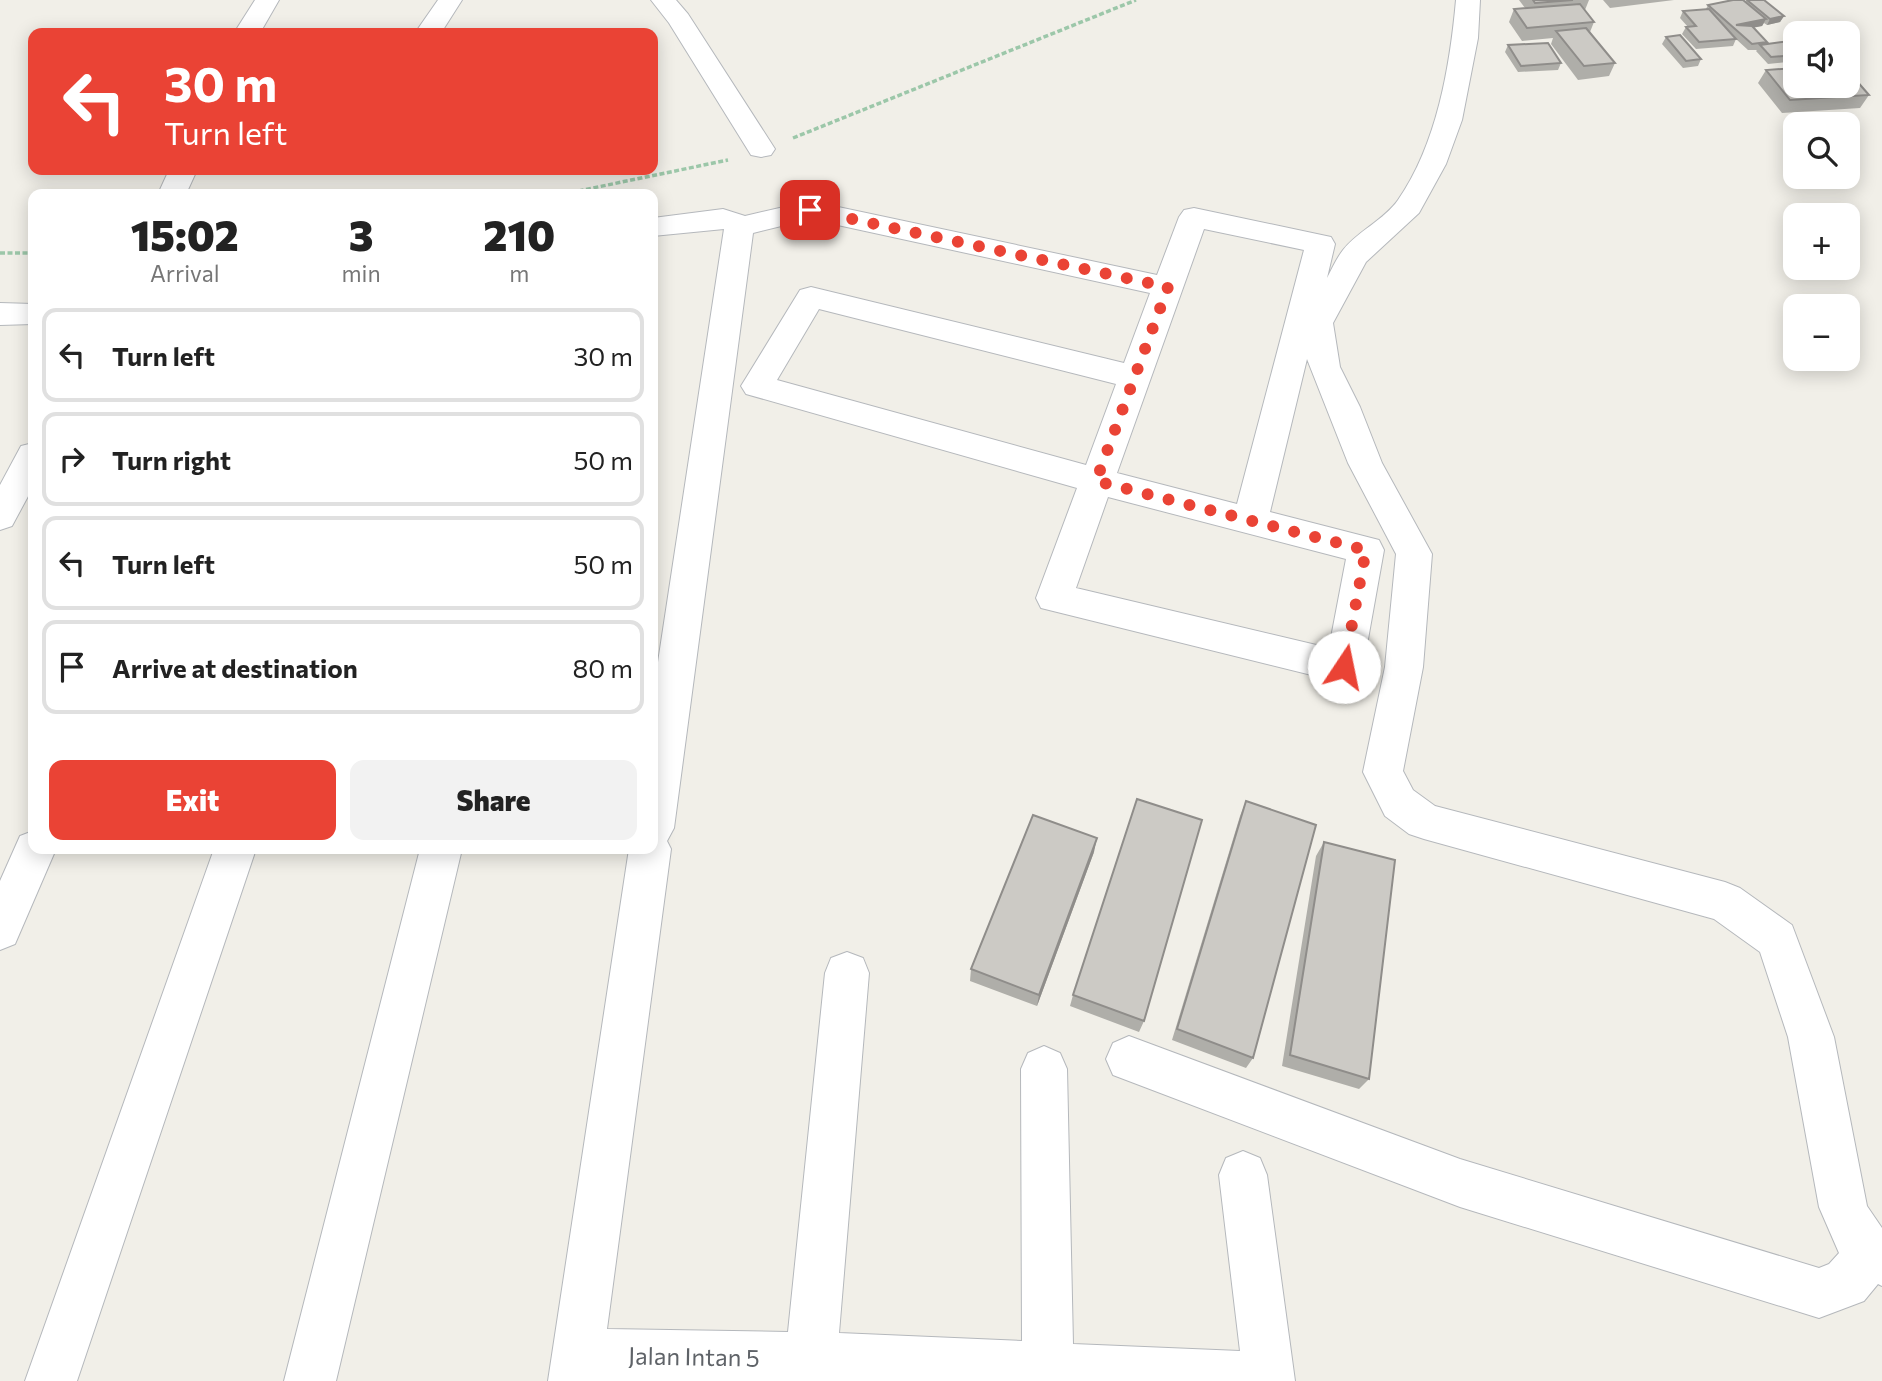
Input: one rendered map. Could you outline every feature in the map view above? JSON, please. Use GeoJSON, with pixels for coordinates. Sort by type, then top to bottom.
{"type":"FeatureCollection","features":[{"type":"Feature","properties":{"kind":"street"},"geometry":{"type":"LineString","coordinates":[[250,28],[267,0]]}},
{"type":"Feature","properties":{"kind":"street"},"geometry":{"type":"LineString","coordinates":[[431,28],[450,0]]}},
{"type":"Feature","properties":{"kind":"street"},"geometry":{"type":"LineString","coordinates":[[663,0],[679,19],[761,149]]}},
{"type":"Feature","properties":{"kind":"street"},"geometry":{"type":"LineString","coordinates":[[1129,1059],[1460,1183],[1819,1293],[1846,1283],[1877,1258],[1854,1233],[1843,1207],[1811,1037],[1777,939],[1725,902],[1424,821],[1399,803],[1383,772],[1404,667],[1414,554],[1365,463],[1344,407],[1324,367],[1317,323],[1354,256],[1409,207],[1432,164],[1448,120],[1466,30],[1468,0]]}},
{"type":"Feature","properties":{"kind":"street"},"geometry":{"type":"LineString","coordinates":[[739,227],[810,210],[1168,287]]}},
{"type":"Feature","properties":{"kind":"street"},"geometry":{"type":"LineString","coordinates":[[1135,377],[797,293],[757,386],[1096,481],[1366,550],[1344,667],[1054,598],[1096,481],[1135,377],[1194,217],[1320,244],[1250,520]]}},
{"type":"Feature","properties":{"kind":"street"},"geometry":{"type":"LineString","coordinates":[[658,227],[723,218],[733,221],[739,227]]}},
{"type":"Feature","properties":{"kind":"street"},"geometry":{"type":"LineString","coordinates":[[658,793],[739,227]]}},
{"type":"Feature","properties":{"kind":"street"},"geometry":{"type":"LineString","coordinates":[[0,314],[28,314]]}},
{"type":"Feature","properties":{"kind":"street"},"geometry":{"type":"LineString","coordinates":[[0,517],[28,464]]}},
{"type":"Feature","properties":{"kind":"street"},"geometry":{"type":"LineString","coordinates":[[0,930],[34,854]]}},
{"type":"Feature","properties":{"kind":"street"},"geometry":{"type":"LineString","coordinates":[[51,1381],[233,854]]}},
{"type":"Feature","properties":{"kind":"street"},"geometry":{"type":"LineString","coordinates":[[310,1381],[439,854]]}},
{"type":"Feature","properties":{"kind":"street"},"geometry":{"type":"LineString","coordinates":[[576,1367],[649,854]]}},
{"type":"Feature","properties":{"kind":"street"},"geometry":{"type":"LineString","coordinates":[[809,1370],[847,973]]}},
{"type":"Feature","properties":{"kind":"street"},"geometry":{"type":"LineString","coordinates":[[1035,1372],[1044,1069]]}},
{"type":"Feature","properties":{"kind":"street"},"geometry":{"type":"LineString","coordinates":[[1243,1175],[1269,1380]]}},
{"type":"Feature","properties":{"kind":"street","name":"Jalan Intan 5"},"geometry":{"type":"LineString","coordinates":[[576,1367],[1035,1372],[1269,1380]]}},
{"type":"Feature","properties":{"kind":"path"},"geometry":{"type":"LineString","coordinates":[[592,189],[677,173],[761,149],[1136,0]]}},
{"type":"Feature","properties":{"kind":"path"},"geometry":{"type":"LineString","coordinates":[[0,253],[28,253]]}},
{"type":"Feature","properties":{"kind":"building"},"geometry":{"type":"Polygon","coordinates":[[[1533,0],[1573,0],[1535,3],[1533,0]]]}},
{"type":"Feature","properties":{"kind":"building"},"geometry":{"type":"Polygon","coordinates":[[[1743,0],[1766,19],[1736,25],[1752,26],[1767,42],[1752,44],[1708,5],[1743,0]]]}},
{"type":"Feature","properties":{"kind":"building"},"geometry":{"type":"Polygon","coordinates":[[[1747,0],[1764,0],[1784,16],[1770,19],[1747,0]]]}},
{"type":"Feature","properties":{"kind":"building"},"geometry":{"type":"Polygon","coordinates":[[[1580,4],[1594,22],[1527,28],[1514,9],[1580,4]]]}},
{"type":"Feature","properties":{"kind":"building"},"geometry":{"type":"Polygon","coordinates":[[[1709,9],[1736,39],[1699,42],[1686,27],[1696,26],[1683,11],[1709,9]]]}},
{"type":"Feature","properties":{"kind":"building"},"geometry":{"type":"Polygon","coordinates":[[[1586,28],[1615,63],[1584,66],[1556,31],[1586,28]]]}},
{"type":"Feature","properties":{"kind":"building"},"geometry":{"type":"Polygon","coordinates":[[[1680,35],[1701,59],[1686,61],[1666,37],[1680,35]]]}},
{"type":"Feature","properties":{"kind":"building"},"geometry":{"type":"Polygon","coordinates":[[[1783,42],[1783,56],[1771,57],[1760,45],[1783,42]]]}},
{"type":"Feature","properties":{"kind":"building"},"geometry":{"type":"Polygon","coordinates":[[[1548,43],[1561,63],[1521,66],[1508,45],[1548,43]]]}},
{"type":"Feature","properties":{"kind":"building"},"geometry":{"type":"Polygon","coordinates":[[[1783,69],[1783,91],[1766,70],[1783,69]]]}},
{"type":"Feature","properties":{"kind":"building"},"geometry":{"type":"Polygon","coordinates":[[[1860,85],[1869,95],[1860,96],[1860,85]]]}},
{"type":"Feature","properties":{"kind":"building"},"geometry":{"type":"Polygon","coordinates":[[[1788,98],[1822,98],[1790,100],[1788,98]]]}},
{"type":"Feature","properties":{"kind":"building"},"geometry":{"type":"Polygon","coordinates":[[[1137,799],[1202,820],[1144,1021],[1073,995],[1137,799]]]}},
{"type":"Feature","properties":{"kind":"building"},"geometry":{"type":"Polygon","coordinates":[[[1246,801],[1316,825],[1253,1058],[1177,1029],[1246,801]]]}},
{"type":"Feature","properties":{"kind":"building"},"geometry":{"type":"Polygon","coordinates":[[[1033,815],[1097,838],[1039,995],[971,969],[1033,815]]]}},
{"type":"Feature","properties":{"kind":"building"},"geometry":{"type":"Polygon","coordinates":[[[1324,842],[1395,860],[1369,1079],[1290,1055],[1324,842]]]}},
{"type":"Feature","properties":{"kind":"route"},"geometry":{"type":"LineString","coordinates":[[810,210],[1168,287],[1096,481],[1366,550],[1344,667]]}}]}
